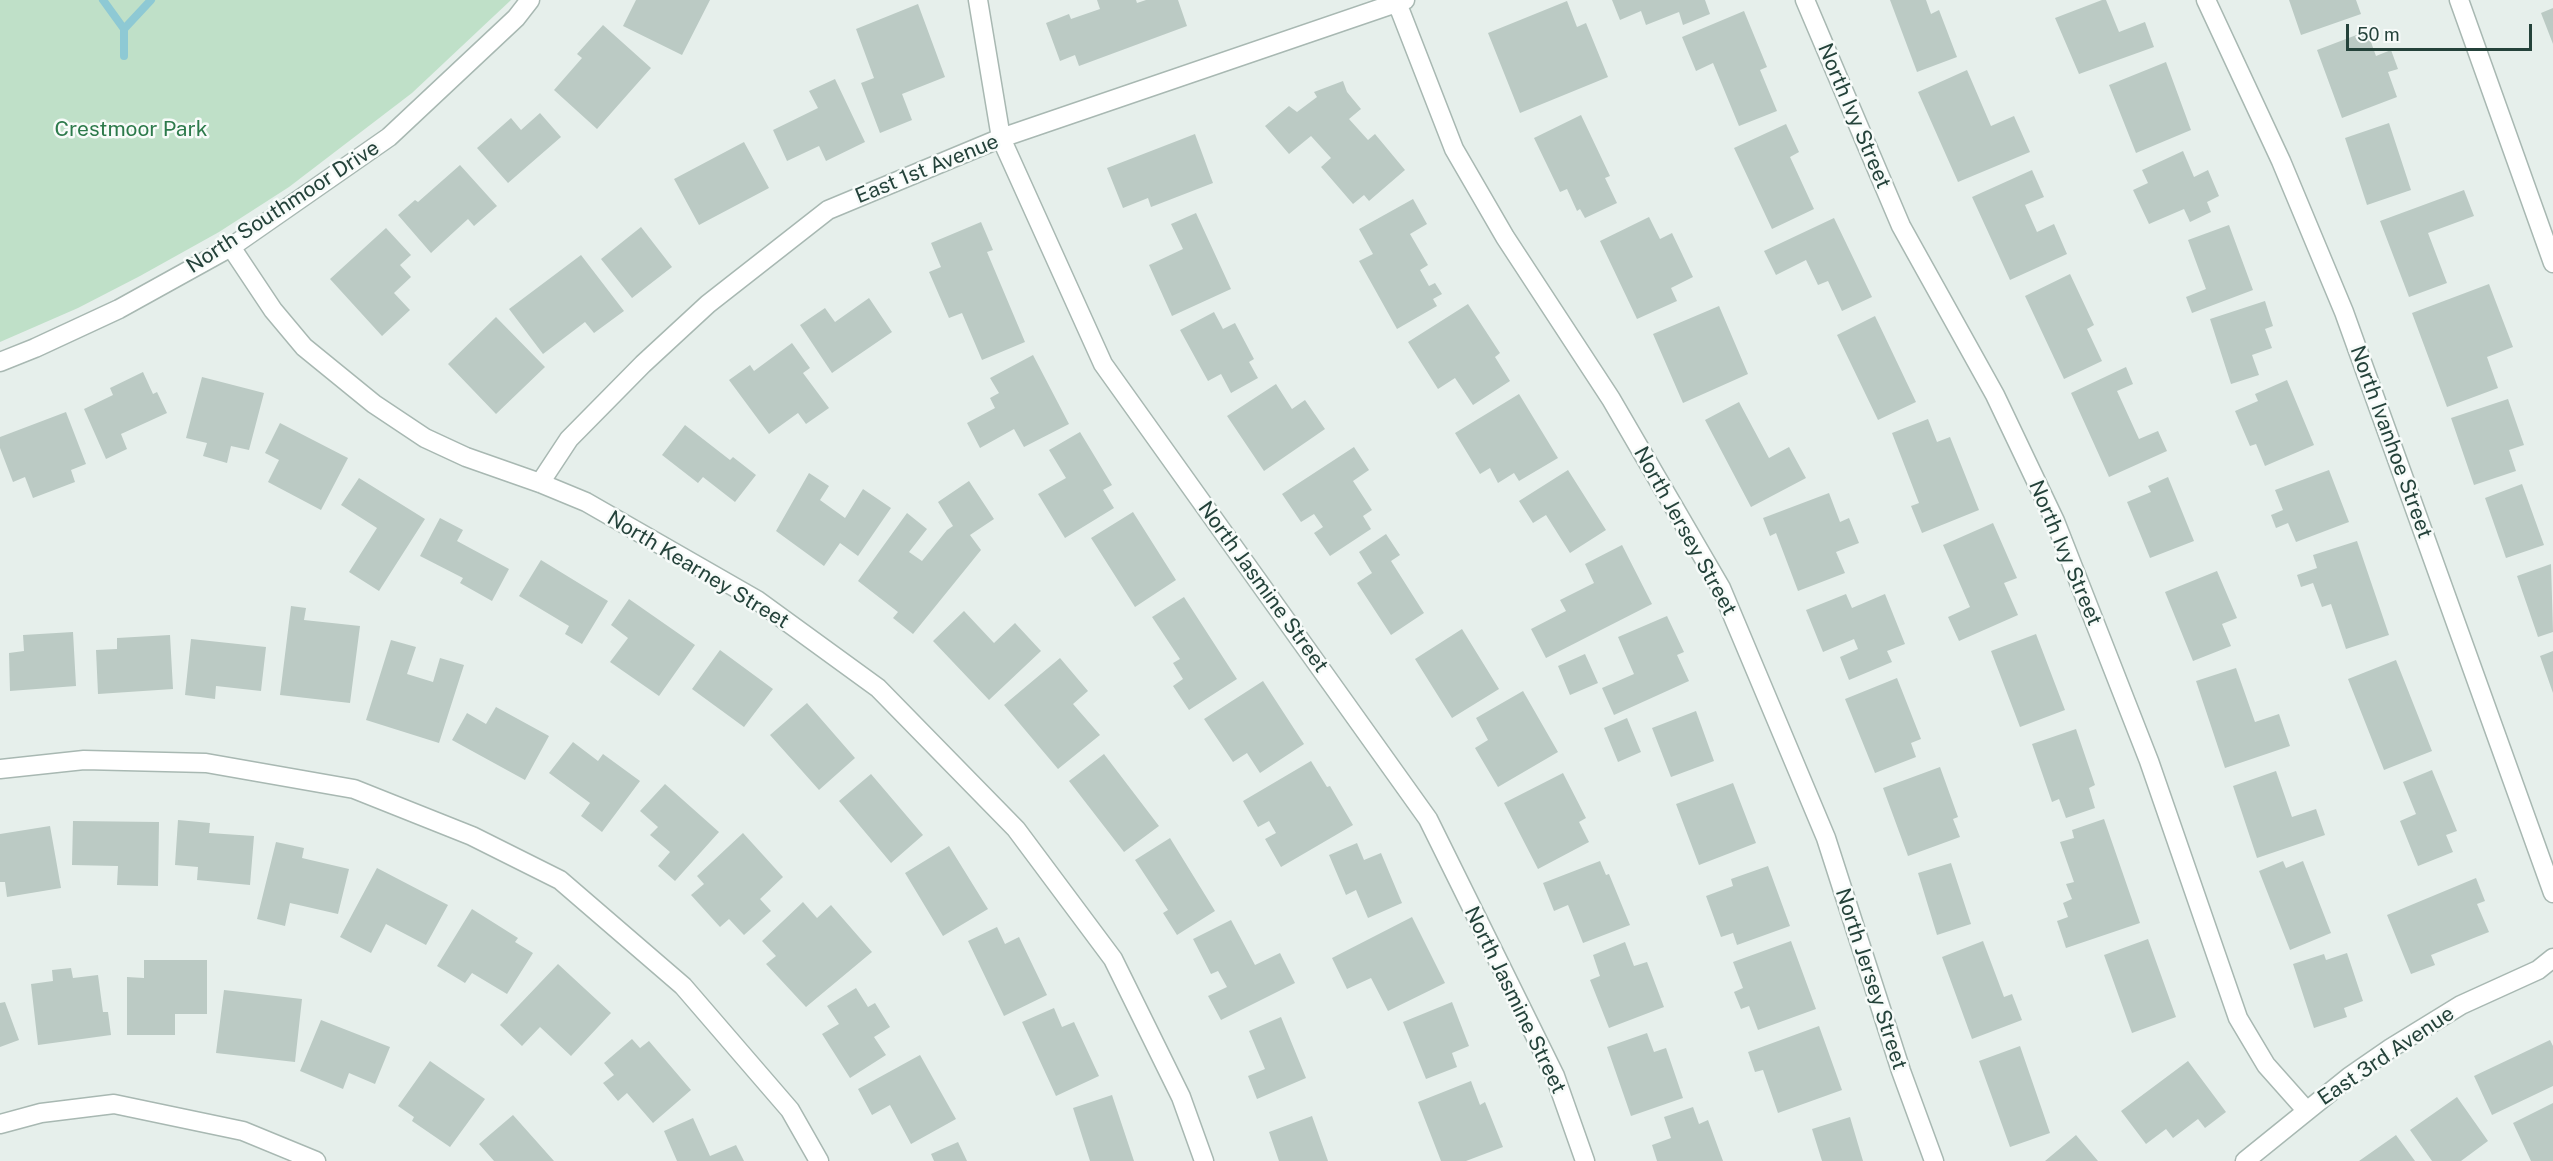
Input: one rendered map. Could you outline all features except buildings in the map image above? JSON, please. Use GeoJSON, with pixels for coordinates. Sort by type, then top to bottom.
{"type":"FeatureCollection","features":[{"type":"Feature","properties":{"kind":"street","name":"North Southmoor Drive"},"geometry":{"type":"LineString","coordinates":[[0,362],[119,309],[231,247],[389,137],[516,18],[530,0]]}},
{"type":"Feature","properties":{"kind":"street","name":"North Jasmine Street"},"geometry":{"type":"LineString","coordinates":[[978,0],[1001,138],[1103,364],[1428,819],[1555,1076],[1585,1161]]}},
{"type":"Feature","properties":{"kind":"street","name":"North Ivy Street"},"geometry":{"type":"LineString","coordinates":[[1805,0],[1901,226],[1995,395],[2055,521],[2149,762],[2238,1018],[2266,1065],[2307,1110]]}},
{"type":"Feature","properties":{"kind":"street","name":"North Ivanhoe Street"},"geometry":{"type":"LineString","coordinates":[[2206,0],[2281,161],[2344,312],[2553,893]]}},
{"type":"Feature","properties":{"kind":"street"},"geometry":{"type":"LineString","coordinates":[[2459,0],[2553,263]]}},
{"type":"Feature","properties":{"kind":"street","name":"East 1st Avenue"},"geometry":{"type":"LineString","coordinates":[[540,483],[569,439],[643,364],[708,304],[828,210],[1001,138],[1399,1]]}},
{"type":"Feature","properties":{"kind":"street","name":"North Jersey Street"},"geometry":{"type":"LineString","coordinates":[[1399,1],[1454,149],[1505,237],[1611,399],[1721,588],[1826,838],[1901,1071],[1934,1161]]}},
{"type":"Feature","properties":{"kind":"street","name":"North Kearney Street"},"geometry":{"type":"LineString","coordinates":[[231,247],[273,310],[304,346],[374,404],[425,438],[466,457],[586,502],[757,600],[878,688],[1016,829],[1113,959],[1181,1097],[1204,1161]]}},
{"type":"Feature","properties":{"kind":"street"},"geometry":{"type":"LineString","coordinates":[[0,769],[84,760],[207,762],[354,789],[472,836],[560,880],[683,986],[790,1110],[819,1161]]}},
{"type":"Feature","properties":{"kind":"street","name":"East 3rd Avenue"},"geometry":{"type":"LineString","coordinates":[[2245,1161],[2349,1077],[2427,1025],[2461,1005],[2546,970],[2553,958]]}},
{"type":"Feature","properties":{"kind":"street"},"geometry":{"type":"LineString","coordinates":[[0,1124],[41,1113],[114,1104],[243,1131],[316,1161]]}},
{"type":"Feature","properties":{"kind":"green space","name":"Crestmoor Park"},"geometry":{"type":"Polygon","coordinates":[[[0,0],[511,0],[412,93],[289,187],[219,232],[140,276],[78,308],[0,342],[0,0]]]}},
{"type":"Feature","properties":{"kind":"waterway"},"geometry":{"type":"LineString","coordinates":[[103,0],[124,29],[124,56]]}},
{"type":"Feature","properties":{"kind":"waterway"},"geometry":{"type":"LineString","coordinates":[[124,29],[151,0]]}}]}
